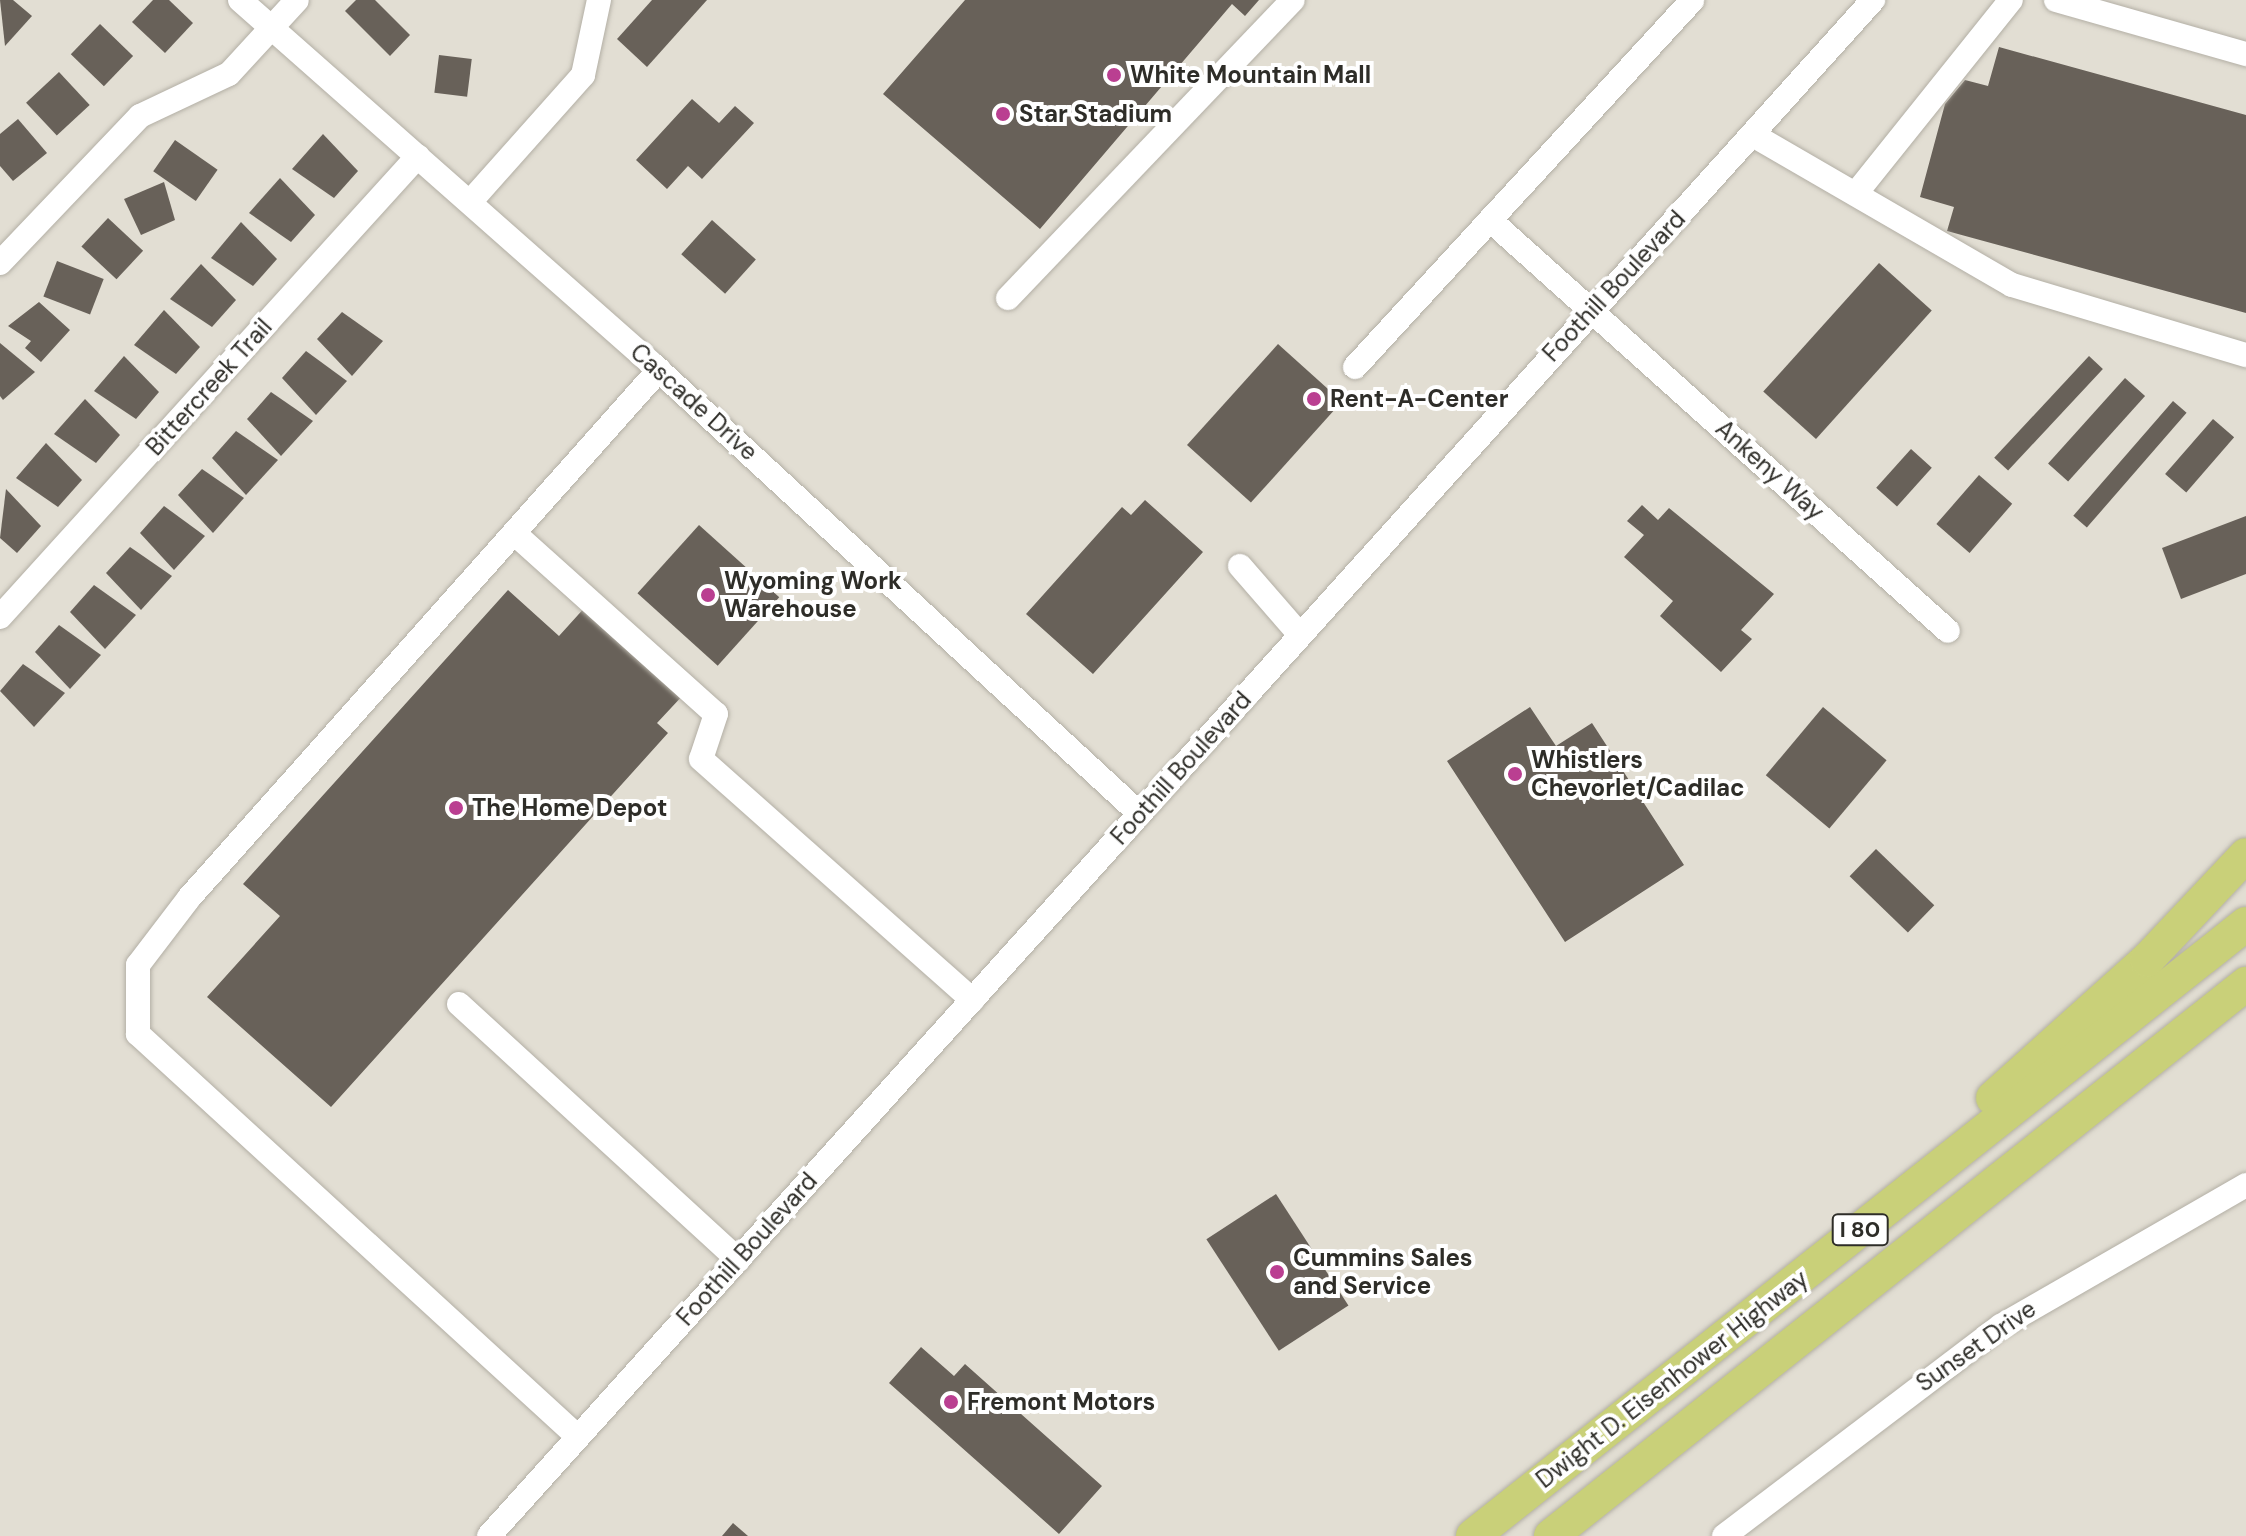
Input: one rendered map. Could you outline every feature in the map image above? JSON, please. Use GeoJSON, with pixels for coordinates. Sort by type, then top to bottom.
{"type":"FeatureCollection","features":[{"type":"Feature","properties":{"kind":"highway"},"geometry":{"type":"LineString","coordinates":[[1730,1334],[2147,960],[2246,855]]}},
{"type":"Feature","properties":{"kind":"highway","name":"Dwight D. Eisenhower Highway"},"geometry":{"type":"LineString","coordinates":[[1473,1536],[2246,924]]}},
{"type":"Feature","properties":{"kind":"highway","name":"Dwight D. Eisenhower Highway"},"geometry":{"type":"LineString","coordinates":[[1551,1536],[2246,984]]}},
{"type":"Feature","properties":{"kind":"highway"},"geometry":{"type":"LineString","coordinates":[[1908,1252],[2246,1004]]}},
{"type":"Feature","properties":{"kind":"street","name":"Cascade Drive"},"geometry":{"type":"LineString","coordinates":[[240,0],[659,370],[1140,814]]}},
{"type":"Feature","properties":{"kind":"street"},"geometry":{"type":"LineString","coordinates":[[0,263],[140,116],[229,74],[274,31],[297,0]]}},
{"type":"Feature","properties":{"kind":"street"},"geometry":{"type":"LineString","coordinates":[[470,202],[583,75],[599,0]]}},
{"type":"Feature","properties":{"kind":"street"},"geometry":{"type":"LineString","coordinates":[[1008,298],[1293,0]]}},
{"type":"Feature","properties":{"kind":"street"},"geometry":{"type":"LineString","coordinates":[[1355,367],[1692,0]]}},
{"type":"Feature","properties":{"kind":"street","name":"Foothill Boulevard"},"geometry":{"type":"LineString","coordinates":[[489,1536],[1873,0]]}},
{"type":"Feature","properties":{"kind":"street"},"geometry":{"type":"LineString","coordinates":[[1857,192],[2011,0]]}},
{"type":"Feature","properties":{"kind":"street"},"geometry":{"type":"LineString","coordinates":[[2057,0],[2246,54]]}},
{"type":"Feature","properties":{"kind":"street"},"geometry":{"type":"LineString","coordinates":[[1753,135],[1857,192],[2012,285],[2246,355]]}},
{"type":"Feature","properties":{"kind":"street","name":"Bittercreek Trail"},"geometry":{"type":"LineString","coordinates":[[0,617],[418,156]]}},
{"type":"Feature","properties":{"kind":"street","name":"Ankeny Way"},"geometry":{"type":"LineString","coordinates":[[1490,220],[1948,631]]}},
{"type":"Feature","properties":{"kind":"street"},"geometry":{"type":"LineString","coordinates":[[578,1437],[138,1034],[135,1014],[138,965],[189,898],[659,370]]}},
{"type":"Feature","properties":{"kind":"street"},"geometry":{"type":"LineString","coordinates":[[514,533],[716,714],[701,759],[972,1000]]}},
{"type":"Feature","properties":{"kind":"street"},"geometry":{"type":"LineString","coordinates":[[1240,566],[1300,635]]}},
{"type":"Feature","properties":{"kind":"street"},"geometry":{"type":"LineString","coordinates":[[459,1004],[738,1260]]}},
{"type":"Feature","properties":{"kind":"street","name":"Sunset Drive"},"geometry":{"type":"LineString","coordinates":[[1724,1536],[2001,1326],[2246,1185]]}},
{"type":"Feature","properties":{"kind":"building"},"geometry":{"type":"Polygon","coordinates":[[[0,0],[13,0],[32,16],[5,46],[0,0]]]}},
{"type":"Feature","properties":{"kind":"building"},"geometry":{"type":"Polygon","coordinates":[[[153,0],[169,0],[193,23],[165,53],[132,22],[153,0]]]}},
{"type":"Feature","properties":{"kind":"building"},"geometry":{"type":"Polygon","coordinates":[[[356,0],[375,0],[410,35],[390,56],[345,11],[356,0]]]}},
{"type":"Feature","properties":{"kind":"building"},"geometry":{"type":"Polygon","coordinates":[[[652,0],[707,0],[647,67],[617,39],[652,0]]]}},
{"type":"Feature","properties":{"kind":"building"},"geometry":{"type":"Polygon","coordinates":[[[965,0],[1259,0],[1245,16],[1232,4],[1040,229],[883,94],[965,0]]]}},
{"type":"Feature","properties":{"kind":"building"},"geometry":{"type":"Polygon","coordinates":[[[100,24],[133,56],[104,86],[71,54],[100,24]]]}},
{"type":"Feature","properties":{"kind":"building"},"geometry":{"type":"Polygon","coordinates":[[[1999,47],[2246,115],[2246,313],[1947,231],[1954,207],[1920,197],[1945,104],[1965,80],[1988,86],[1999,47]]]}},
{"type":"Feature","properties":{"kind":"building"},"geometry":{"type":"Polygon","coordinates":[[[439,55],[472,59],[467,97],[434,93],[439,55]]]}},
{"type":"Feature","properties":{"kind":"building"},"geometry":{"type":"Polygon","coordinates":[[[59,72],[90,105],[57,136],[26,103],[59,72]]]}},
{"type":"Feature","properties":{"kind":"building"},"geometry":{"type":"Polygon","coordinates":[[[692,99],[719,123],[735,106],[754,123],[702,179],[688,166],[667,189],[636,160],[692,99]]]}},
{"type":"Feature","properties":{"kind":"building"},"geometry":{"type":"Polygon","coordinates":[[[18,119],[47,153],[13,181],[0,166],[0,134],[18,119]]]}},
{"type":"Feature","properties":{"kind":"building"},"geometry":{"type":"Polygon","coordinates":[[[323,134],[358,171],[334,198],[292,169],[323,134]]]}},
{"type":"Feature","properties":{"kind":"building"},"geometry":{"type":"Polygon","coordinates":[[[175,140],[218,170],[196,201],[153,171],[175,140]]]}},
{"type":"Feature","properties":{"kind":"building"},"geometry":{"type":"Polygon","coordinates":[[[280,178],[315,215],[291,242],[249,213],[280,178]]]}},
{"type":"Feature","properties":{"kind":"building"},"geometry":{"type":"Polygon","coordinates":[[[164,182],[175,220],[141,235],[124,199],[164,182]]]}},
{"type":"Feature","properties":{"kind":"building"},"geometry":{"type":"Polygon","coordinates":[[[108,218],[143,251],[117,279],[81,247],[108,218]]]}},
{"type":"Feature","properties":{"kind":"building"},"geometry":{"type":"Polygon","coordinates":[[[712,220],[756,259],[725,294],[681,254],[712,220]]]}},
{"type":"Feature","properties":{"kind":"building"},"geometry":{"type":"Polygon","coordinates":[[[241,222],[277,259],[253,286],[211,258],[241,222]]]}},
{"type":"Feature","properties":{"kind":"building"},"geometry":{"type":"Polygon","coordinates":[[[57,261],[104,279],[90,314],[43,296],[57,261]]]}},
{"type":"Feature","properties":{"kind":"building"},"geometry":{"type":"Polygon","coordinates":[[[1879,263],[1932,311],[1816,439],[1763,392],[1879,263]]]}},
{"type":"Feature","properties":{"kind":"building"},"geometry":{"type":"Polygon","coordinates":[[[201,264],[236,300],[212,327],[170,299],[201,264]]]}},
{"type":"Feature","properties":{"kind":"building"},"geometry":{"type":"Polygon","coordinates":[[[39,302],[70,330],[41,362],[25,348],[31,341],[8,326],[39,302]]]}},
{"type":"Feature","properties":{"kind":"building"},"geometry":{"type":"Polygon","coordinates":[[[164,310],[200,347],[176,374],[134,345],[164,310]]]}},
{"type":"Feature","properties":{"kind":"building"},"geometry":{"type":"Polygon","coordinates":[[[342,312],[383,341],[352,376],[317,339],[342,312]]]}},
{"type":"Feature","properties":{"kind":"building"},"geometry":{"type":"Polygon","coordinates":[[[0,343],[35,372],[3,400],[0,396],[0,343]]]}},
{"type":"Feature","properties":{"kind":"building"},"geometry":{"type":"Polygon","coordinates":[[[1278,344],[1342,402],[1251,503],[1187,445],[1278,344]]]}},
{"type":"Feature","properties":{"kind":"building"},"geometry":{"type":"Polygon","coordinates":[[[306,351],[347,381],[316,415],[282,378],[306,351]]]}},
{"type":"Feature","properties":{"kind":"building"},"geometry":{"type":"Polygon","coordinates":[[[124,356],[159,392],[136,419],[94,391],[124,356]]]}},
{"type":"Feature","properties":{"kind":"building"},"geometry":{"type":"Polygon","coordinates":[[[2089,356],[2103,369],[2008,471],[1994,458],[2089,356]]]}},
{"type":"Feature","properties":{"kind":"building"},"geometry":{"type":"Polygon","coordinates":[[[2125,378],[2145,396],[2068,482],[2048,463],[2125,378]]]}},
{"type":"Feature","properties":{"kind":"building"},"geometry":{"type":"Polygon","coordinates":[[[271,392],[313,421],[281,456],[247,419],[271,392]]]}},
{"type":"Feature","properties":{"kind":"building"},"geometry":{"type":"Polygon","coordinates":[[[85,399],[120,435],[96,463],[54,434],[85,399]]]}},
{"type":"Feature","properties":{"kind":"building"},"geometry":{"type":"Polygon","coordinates":[[[2173,401],[2187,413],[2087,528],[2073,516],[2173,401]]]}},
{"type":"Feature","properties":{"kind":"building"},"geometry":{"type":"Polygon","coordinates":[[[2213,419],[2234,437],[2186,492],[2165,474],[2213,419]]]}},
{"type":"Feature","properties":{"kind":"building"},"geometry":{"type":"Polygon","coordinates":[[[236,431],[278,460],[246,495],[212,458],[236,431]]]}},
{"type":"Feature","properties":{"kind":"building"},"geometry":{"type":"Polygon","coordinates":[[[46,443],[82,480],[58,507],[16,478],[46,443]]]}},
{"type":"Feature","properties":{"kind":"building"},"geometry":{"type":"Polygon","coordinates":[[[1911,449],[1932,468],[1897,506],[1876,488],[1911,449]]]}},
{"type":"Feature","properties":{"kind":"building"},"geometry":{"type":"Polygon","coordinates":[[[202,469],[244,498],[213,533],[178,495],[202,469]]]}},
{"type":"Feature","properties":{"kind":"building"},"geometry":{"type":"Polygon","coordinates":[[[1979,475],[2012,504],[1970,553],[1936,524],[1979,475]]]}},
{"type":"Feature","properties":{"kind":"building"},"geometry":{"type":"Polygon","coordinates":[[[6,489],[41,526],[17,553],[0,538],[6,489]]]}},
{"type":"Feature","properties":{"kind":"building"},"geometry":{"type":"Polygon","coordinates":[[[1145,500],[1203,552],[1093,674],[1026,614],[1122,507],[1131,515],[1145,500]]]}},
{"type":"Feature","properties":{"kind":"building"},"geometry":{"type":"Polygon","coordinates":[[[1642,505],[1658,520],[1669,508],[1774,594],[1741,630],[1752,639],[1721,672],[1660,616],[1673,601],[1624,557],[1644,535],[1627,521],[1642,505]]]}},
{"type":"Feature","properties":{"kind":"building"},"geometry":{"type":"Polygon","coordinates":[[[164,506],[205,536],[174,570],[140,533],[164,506]]]}},
{"type":"Feature","properties":{"kind":"building"},"geometry":{"type":"Polygon","coordinates":[[[2246,516],[2246,574],[2181,599],[2162,548],[2246,516]]]}},
{"type":"Feature","properties":{"kind":"building","name":"Wyoming Work Warehouse"},"geometry":{"type":"Polygon","coordinates":[[[699,525],[779,597],[718,666],[637,593],[699,525]]]}},
{"type":"Feature","properties":{"kind":"building"},"geometry":{"type":"Polygon","coordinates":[[[130,547],[172,576],[141,610],[106,573],[130,547]]]}},
{"type":"Feature","properties":{"kind":"building"},"geometry":{"type":"Polygon","coordinates":[[[94,585],[136,615],[105,649],[70,612],[94,585]]]}},
{"type":"Feature","properties":{"kind":"building","name":"The Home Depot"},"geometry":{"type":"Polygon","coordinates":[[[508,590],[559,636],[587,605],[685,693],[657,723],[668,733],[331,1107],[207,997],[280,916],[243,884],[508,590]]]}},
{"type":"Feature","properties":{"kind":"building"},"geometry":{"type":"Polygon","coordinates":[[[59,625],[101,655],[70,689],[35,652],[59,625]]]}},
{"type":"Feature","properties":{"kind":"building"},"geometry":{"type":"Polygon","coordinates":[[[23,664],[65,693],[34,727],[0,691],[23,664]]]}},
{"type":"Feature","properties":{"kind":"building"},"geometry":{"type":"Polygon","coordinates":[[[1530,707],[1556,746],[1592,723],[1684,865],[1565,942],[1447,761],[1530,707]]]}},
{"type":"Feature","properties":{"kind":"building"},"geometry":{"type":"Polygon","coordinates":[[[1823,707],[1887,760],[1829,829],[1766,775],[1823,707]]]}},
{"type":"Feature","properties":{"kind":"building"},"geometry":{"type":"Polygon","coordinates":[[[1876,849],[1934,905],[1908,933],[1850,876],[1876,849]]]}},
{"type":"Feature","properties":{"kind":"building","name":"Cummins Sales and Service"},"geometry":{"type":"Polygon","coordinates":[[[1276,1194],[1348,1306],[1279,1351],[1206,1239],[1276,1194]]]}},
{"type":"Feature","properties":{"kind":"building"},"geometry":{"type":"Polygon","coordinates":[[[921,1347],[954,1376],[965,1364],[1102,1486],[1059,1534],[889,1383],[921,1347]]]}},
{"type":"Feature","properties":{"kind":"building"},"geometry":{"type":"Polygon","coordinates":[[[733,1523],[748,1536],[722,1536],[733,1523]]]}},
{"type":"Feature","properties":{"kind":"place","name":"White Mountain Mall"},"geometry":{"type":"Point","coordinates":[1114,75]}},
{"type":"Feature","properties":{"kind":"place","name":"Star Stadium"},"geometry":{"type":"Point","coordinates":[1003,114]}},
{"type":"Feature","properties":{"kind":"place","name":"Rent-A-Center"},"geometry":{"type":"Point","coordinates":[1314,399]}},
{"type":"Feature","properties":{"kind":"place","name":"Wyoming Work Warehouse"},"geometry":{"type":"Point","coordinates":[708,595]}},
{"type":"Feature","properties":{"kind":"place","name":"Whistlers Chevorlet/Cadilac"},"geometry":{"type":"Point","coordinates":[1515,774]}},
{"type":"Feature","properties":{"kind":"place","name":"The Home Depot"},"geometry":{"type":"Point","coordinates":[456,808]}},
{"type":"Feature","properties":{"kind":"place","name":"Cummins Sales and Service"},"geometry":{"type":"Point","coordinates":[1277,1272]}},
{"type":"Feature","properties":{"kind":"place","name":"Fremont Motors"},"geometry":{"type":"Point","coordinates":[951,1402]}}]}
